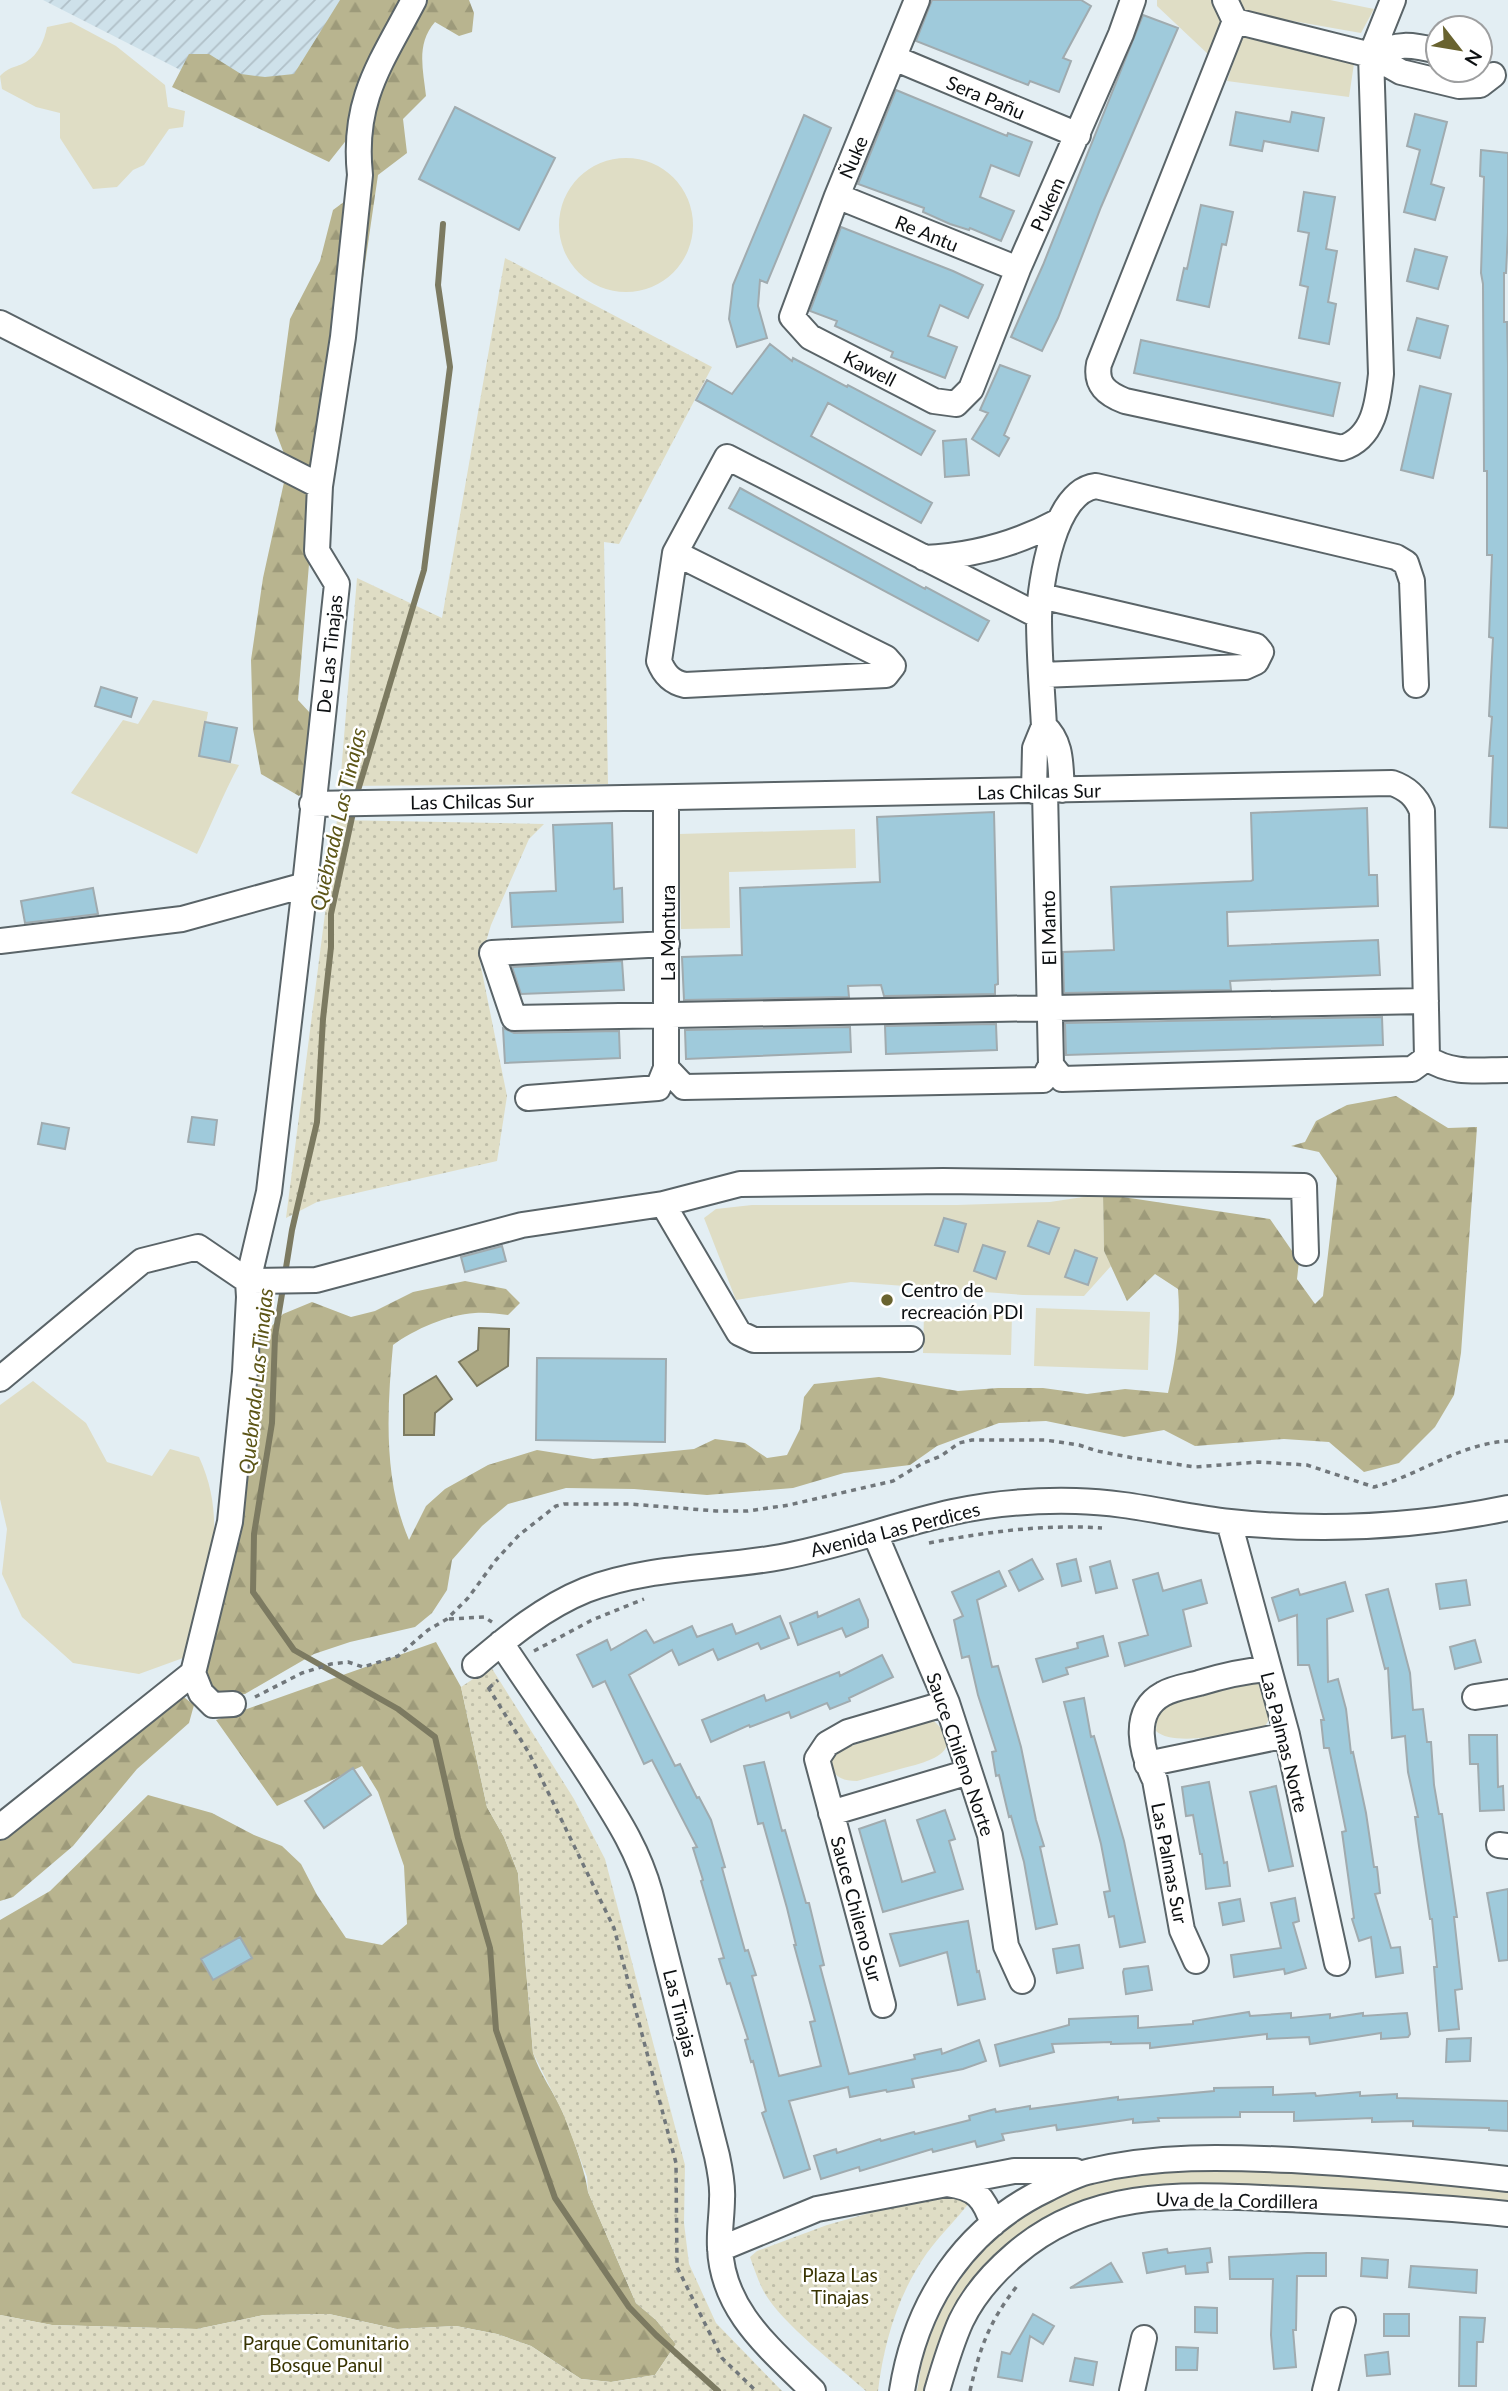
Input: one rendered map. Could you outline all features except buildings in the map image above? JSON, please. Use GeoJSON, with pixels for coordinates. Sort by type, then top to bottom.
{"type":"FeatureCollection","features":[{"type":"Feature","properties":{"kind":"street","name":"De Las Tinajas"},"geometry":{"type":"LineString","coordinates":[[193,1673],[230,1522],[244,1371],[248,1281],[269,1192],[305,885],[337,584],[317,551],[320,486],[343,337],[360,175],[357,148],[369,85],[414,0]]}},
{"type":"Feature","properties":{"kind":"street","name":"Ñuke"},"geometry":{"type":"LineString","coordinates":[[792,317],[837,196],[917,0]]}},
{"type":"Feature","properties":{"kind":"street"},"geometry":{"type":"LineString","coordinates":[[1392,0],[1371,55],[1381,374],[1373,419],[1364,436],[1354,444],[1336,448],[1125,401],[1104,390],[1098,376],[1099,364],[1230,10],[1371,55],[1401,72],[1424,77]]}},
{"type":"Feature","properties":{"kind":"street","name":"Pukem"},"geometry":{"type":"LineString","coordinates":[[956,404],[971,388],[1018,270],[1078,135],[1128,2]]}},
{"type":"Feature","properties":{"kind":"street"},"geometry":{"type":"LineString","coordinates":[[1371,55],[1405,44],[1424,48]]}},
{"type":"Feature","properties":{"kind":"street","name":"Sera Pañu"},"geometry":{"type":"LineString","coordinates":[[894,58],[1078,135]]}},
{"type":"Feature","properties":{"kind":"street"},"geometry":{"type":"LineString","coordinates":[[1452,84],[1481,84]]}},
{"type":"Feature","properties":{"kind":"street","name":"Re Antu"},"geometry":{"type":"LineString","coordinates":[[837,196],[1018,270]]}},
{"type":"Feature","properties":{"kind":"street","name":"Kawell"},"geometry":{"type":"LineString","coordinates":[[792,317],[810,337],[934,401],[956,404]]}},
{"type":"Feature","properties":{"kind":"street"},"geometry":{"type":"LineString","coordinates":[[0,323],[320,486]]}},
{"type":"Feature","properties":{"kind":"street"},"geometry":{"type":"LineString","coordinates":[[675,553],[886,658],[893,666],[886,675],[685,685],[671,680],[659,661],[675,553],[727,457],[923,558],[1040,606],[1256,646],[1261,652],[1256,662],[1245,667],[1041,675],[1040,606],[1057,522],[1079,491],[1096,486],[1396,557],[1406,563],[1412,581],[1416,685]]}},
{"type":"Feature","properties":{"kind":"street"},"geometry":{"type":"LineString","coordinates":[[923,558],[974,554],[998,548],[1057,522]]}},
{"type":"Feature","properties":{"kind":"street","name":"El Manto"},"geometry":{"type":"LineString","coordinates":[[1041,675],[1045,726],[1058,745],[1047,791],[1051,1065]]}},
{"type":"Feature","properties":{"kind":"street","name":"Las Chilcas Sur"},"geometry":{"type":"LineString","coordinates":[[312,804],[1383,782],[1406,789],[1422,811],[1427,1058]]}},
{"type":"Feature","properties":{"kind":"street","name":"La Montura"},"geometry":{"type":"LineString","coordinates":[[666,798],[666,1068]]}},
{"type":"Feature","properties":{"kind":"street"},"geometry":{"type":"LineString","coordinates":[[0,941],[182,919],[305,885]]}},
{"type":"Feature","properties":{"kind":"street"},"geometry":{"type":"LineString","coordinates":[[667,944],[492,953],[514,1018],[1426,1001]]}},
{"type":"Feature","properties":{"kind":"street"},"geometry":{"type":"LineString","coordinates":[[528,1098],[658,1088],[666,1068],[684,1087],[1043,1080],[1051,1065],[1062,1079],[1412,1069],[1427,1058],[1439,1067],[1455,1071],[1508,1070]]}},
{"type":"Feature","properties":{"kind":"street"},"geometry":{"type":"LineString","coordinates":[[0,1379],[142,1261],[198,1248],[248,1281],[316,1280],[343,1275],[522,1224],[663,1203],[740,1184],[943,1181],[1304,1186],[1306,1254]]}},
{"type":"Feature","properties":{"kind":"street"},"geometry":{"type":"LineString","coordinates":[[663,1203],[739,1333],[754,1340],[911,1339]]}},
{"type":"Feature","properties":{"kind":"street","name":"Avenida Las Perdices"},"geometry":{"type":"LineString","coordinates":[[475,1665],[501,1643],[558,1604],[605,1583],[655,1572],[781,1557],[983,1506],[1046,1501],[1111,1503],[1229,1522],[1308,1527],[1366,1526],[1444,1519],[1508,1508]]}},
{"type":"Feature","properties":{"kind":"street","name":"Las Palmas Norte"},"geometry":{"type":"LineString","coordinates":[[1229,1522],[1287,1735],[1337,1963]]}},
{"type":"Feature","properties":{"kind":"street","name":"Sauce Chileno Norte"},"geometry":{"type":"LineString","coordinates":[[875,1534],[947,1703],[990,1835],[1006,1946],[1022,1981]]}},
{"type":"Feature","properties":{"kind":"street","name":"Las Tinajas"},"geometry":{"type":"LineString","coordinates":[[501,1643],[557,1723],[634,1847],[645,1874],[717,2156],[722,2196],[720,2249],[725,2283],[739,2312],[756,2334],[813,2391]]}},
{"type":"Feature","properties":{"kind":"street","name":"Las Palmas Sur"},"geometry":{"type":"LineString","coordinates":[[1196,1961],[1182,1930],[1155,1780],[1147,1764],[1141,1730],[1145,1710],[1162,1694],[1239,1671],[1267,1669]]}},
{"type":"Feature","properties":{"kind":"street"},"geometry":{"type":"LineString","coordinates":[[0,1827],[193,1673],[201,1693],[213,1705],[233,1704]]}},
{"type":"Feature","properties":{"kind":"street"},"geometry":{"type":"LineString","coordinates":[[1475,1697],[1508,1692]]}},
{"type":"Feature","properties":{"kind":"street","name":"Sauce Chileno Sur"},"geometry":{"type":"LineString","coordinates":[[883,2005],[817,1759],[827,1744],[848,1732],[947,1703]]}},
{"type":"Feature","properties":{"kind":"street"},"geometry":{"type":"LineString","coordinates":[[1147,1764],[1287,1735]]}},
{"type":"Feature","properties":{"kind":"street"},"geometry":{"type":"LineString","coordinates":[[831,1813],[969,1773]]}},
{"type":"Feature","properties":{"kind":"street","name":"Uva de la Cordillera"},"geometry":{"type":"LineString","coordinates":[[720,2249],[817,2209],[1014,2171],[1089,2171],[1156,2160],[1219,2157],[1381,2165],[1508,2179]]}},
{"type":"Feature","properties":{"kind":"street","name":"Uva de la Cordillera"},"geometry":{"type":"LineString","coordinates":[[902,2391],[908,2358],[930,2300],[958,2259],[993,2224],[1036,2194],[1089,2171]]}},
{"type":"Feature","properties":{"kind":"street","name":"Uva de la Cordillera"},"geometry":{"type":"LineString","coordinates":[[944,2184],[969,2188],[977,2194],[988,2208],[993,2224]]}},
{"type":"Feature","properties":{"kind":"street","name":"Uva de la Cordillera"},"geometry":{"type":"LineString","coordinates":[[937,2391],[962,2319],[987,2281],[1004,2262],[1044,2232],[1089,2210],[1138,2199],[1199,2196],[1429,2206],[1508,2214]]}},
{"type":"Feature","properties":{"kind":"street"},"geometry":{"type":"LineString","coordinates":[[1325,2391],[1343,2320]]}},
{"type":"Feature","properties":{"kind":"street"},"geometry":{"type":"LineString","coordinates":[[1132,2391],[1144,2338]]}},
{"type":"Feature","properties":{"kind":"path"},"geometry":{"type":"LineString","coordinates":[[926,1544],[1010,1530],[1053,1527],[1108,1528]]}},
{"type":"Feature","properties":{"kind":"path"},"geometry":{"type":"LineString","coordinates":[[489,1688],[515,1664],[574,1629],[646,1599]]}},
{"type":"Feature","properties":{"kind":"path"},"geometry":{"type":"LineString","coordinates":[[447,1619],[484,1617],[499,1627],[501,1643]]}},
{"type":"Feature","properties":{"kind":"path"},"geometry":{"type":"LineString","coordinates":[[475,1665],[528,1753],[614,1927],[676,2163],[677,2267],[722,2358],[756,2391]]}},
{"type":"Feature","properties":{"kind":"path"},"geometry":{"type":"LineString","coordinates":[[970,2391],[980,2349],[990,2326],[1018,2284]]}},
{"type":"Feature","properties":{"kind":"shaded area"},"geometry":{"type":"Polygon","coordinates":[[[43,0],[383,0],[312,137],[43,0]]]}},
{"type":"Feature","properties":{"kind":"shaded area"},"geometry":{"type":"Polygon","coordinates":[[[479,1328],[509,1329],[508,1366],[477,1386],[459,1362],[478,1350],[479,1328]]]}},
{"type":"Feature","properties":{"kind":"shaded area"},"geometry":{"type":"Polygon","coordinates":[[[436,1376],[452,1399],[435,1413],[434,1435],[404,1435],[404,1395],[436,1376]]]}},
{"type":"Feature","properties":{"kind":"green space"},"geometry":{"type":"Polygon","coordinates":[[[340,0],[469,0],[474,13],[472,32],[459,36],[435,22],[429,30],[422,57],[426,96],[403,119],[407,153],[378,175],[330,504],[312,527],[298,700],[324,728],[322,774],[299,796],[261,774],[253,729],[251,660],[263,578],[288,464],[275,430],[290,319],[320,261],[333,210],[360,190],[360,123],[329,162],[172,87],[189,54],[209,54],[241,74],[265,77],[294,74],[340,0]]]}},
{"type":"Feature","properties":{"kind":"green space"},"geometry":{"type":"Polygon","coordinates":[[[1157,0],[1212,0],[1223,23],[1210,56],[1157,6],[1157,0]]]}},
{"type":"Feature","properties":{"kind":"green space"},"geometry":{"type":"Polygon","coordinates":[[[1236,0],[1330,0],[1374,9],[1361,33],[1242,12],[1236,0]]]}},
{"type":"Feature","properties":{"kind":"green space"},"geometry":{"type":"Polygon","coordinates":[[[71,22],[116,46],[165,85],[168,107],[185,111],[183,127],[169,129],[144,165],[133,170],[117,187],[93,189],[60,138],[60,113],[36,107],[2,89],[0,76],[26,62],[38,51],[47,27],[71,22]]]}},
{"type":"Feature","properties":{"kind":"green space"},"geometry":{"type":"Polygon","coordinates":[[[1242,37],[1355,57],[1349,97],[1227,81],[1242,37]]]}},
{"type":"Feature","properties":{"kind":"green space"},"geometry":{"type":"Polygon","coordinates":[[[626,158],[652,163],[673,178],[688,199],[693,225],[688,251],[673,272],[652,287],[626,292],[600,287],[579,272],[564,251],[559,225],[564,199],[579,178],[600,163],[626,158]]]}},
{"type":"Feature","properties":{"kind":"green space"},"geometry":{"type":"Polygon","coordinates":[[[505,258],[712,367],[619,544],[604,542],[608,784],[340,786],[357,578],[442,618],[505,258]]]}},
{"type":"Feature","properties":{"kind":"green space"},"geometry":{"type":"Polygon","coordinates":[[[153,700],[208,712],[200,756],[239,765],[197,854],[71,793],[123,720],[138,724],[153,700]]]}},
{"type":"Feature","properties":{"kind":"green space"},"geometry":{"type":"Polygon","coordinates":[[[337,820],[544,824],[529,839],[491,925],[480,962],[507,1096],[497,1161],[317,1202],[286,1218],[337,820]]]}},
{"type":"Feature","properties":{"kind":"green space"},"geometry":{"type":"Polygon","coordinates":[[[855,829],[856,868],[729,872],[730,928],[681,929],[679,834],[855,829]]]}},
{"type":"Feature","properties":{"kind":"green space"},"geometry":{"type":"Polygon","coordinates":[[[1396,1096],[1448,1128],[1477,1127],[1461,1353],[1454,1395],[1435,1427],[1399,1463],[1364,1472],[1329,1442],[1284,1439],[1195,1446],[1164,1430],[1124,1437],[1046,1421],[999,1423],[937,1446],[910,1465],[844,1473],[793,1488],[707,1495],[634,1489],[566,1488],[508,1504],[482,1526],[452,1560],[447,1590],[432,1613],[415,1627],[350,1642],[314,1654],[245,1694],[216,1694],[199,1672],[258,1341],[283,1314],[312,1302],[351,1317],[375,1311],[413,1292],[465,1281],[506,1289],[520,1303],[508,1315],[475,1313],[443,1320],[421,1328],[393,1345],[389,1394],[391,1469],[401,1517],[409,1540],[426,1506],[445,1489],[488,1465],[537,1450],[593,1459],[694,1449],[715,1439],[745,1443],[767,1458],[787,1455],[800,1429],[804,1397],[814,1384],[879,1377],[958,1391],[1043,1388],[1087,1394],[1125,1389],[1168,1393],[1177,1341],[1178,1289],[1155,1274],[1127,1301],[1104,1251],[1103,1194],[1270,1219],[1299,1261],[1297,1279],[1315,1304],[1323,1296],[1337,1178],[1319,1152],[1291,1146],[1305,1142],[1316,1121],[1347,1105],[1396,1096]]]}},
{"type":"Feature","properties":{"kind":"green space"},"geometry":{"type":"Polygon","coordinates":[[[1103,1194],[1104,1251],[1111,1266],[1084,1296],[1023,1295],[851,1282],[736,1300],[704,1218],[716,1209],[752,1205],[957,1205],[1050,1202],[1103,1194]]]}},
{"type":"Feature","properties":{"kind":"green space"},"geometry":{"type":"Polygon","coordinates":[[[1036,1308],[1150,1312],[1148,1370],[1034,1366],[1036,1308]]]}},
{"type":"Feature","properties":{"kind":"green space"},"geometry":{"type":"Polygon","coordinates":[[[924,1313],[1012,1315],[1011,1355],[923,1353],[924,1313]]]}},
{"type":"Feature","properties":{"kind":"green space"},"geometry":{"type":"Polygon","coordinates":[[[33,1381],[86,1423],[107,1462],[152,1476],[170,1449],[199,1457],[213,1508],[214,1533],[207,1583],[183,1658],[139,1674],[73,1663],[22,1617],[2,1574],[7,1529],[0,1499],[0,1405],[33,1381]]]}},
{"type":"Feature","properties":{"kind":"green space"},"geometry":{"type":"Polygon","coordinates":[[[436,1642],[461,1687],[487,1807],[504,1837],[518,1873],[533,2053],[566,2121],[588,2192],[636,2303],[656,2320],[676,2344],[655,2375],[611,2382],[581,2379],[531,2346],[497,2334],[456,2326],[397,2329],[329,2314],[264,2315],[197,2329],[52,2325],[0,2315],[0,1920],[50,1891],[148,1795],[212,1813],[282,1846],[301,1864],[317,1895],[346,1938],[382,1945],[407,1924],[404,1866],[378,1792],[362,1766],[277,1806],[216,1720],[436,1642]]]}},
{"type":"Feature","properties":{"kind":"green space","name":"Parque Comunitario Bosque Panul"},"geometry":{"type":"Polygon","coordinates":[[[491,1667],[574,1799],[605,1859],[685,2165],[684,2223],[689,2264],[716,2323],[782,2391],[0,2391],[0,2315],[52,2325],[197,2329],[264,2315],[329,2314],[397,2329],[456,2326],[497,2334],[531,2346],[581,2379],[611,2382],[655,2375],[676,2344],[656,2320],[636,2303],[588,2192],[587,2177],[563,2113],[533,2053],[518,1873],[504,1837],[487,1807],[461,1687],[491,1667]]]}},
{"type":"Feature","properties":{"kind":"green space"},"geometry":{"type":"Polygon","coordinates":[[[1255,1683],[1264,1685],[1270,1707],[1269,1718],[1263,1728],[1191,1739],[1165,1736],[1156,1731],[1157,1715],[1168,1704],[1255,1683]]]}},
{"type":"Feature","properties":{"kind":"green space"},"geometry":{"type":"Polygon","coordinates":[[[167,1684],[194,1705],[189,1723],[137,1769],[73,1846],[13,1897],[0,1901],[0,1834],[130,1706],[167,1684]]]}},
{"type":"Feature","properties":{"kind":"green space"},"geometry":{"type":"Polygon","coordinates":[[[925,1721],[934,1721],[944,1732],[947,1741],[940,1754],[931,1759],[857,1781],[842,1778],[830,1769],[831,1756],[836,1751],[925,1721]]]}},
{"type":"Feature","properties":{"kind":"green space"},"geometry":{"type":"Polygon","coordinates":[[[1248,2168],[1508,2186],[1508,2201],[1219,2187],[1026,2234],[929,2391],[917,2391],[925,2349],[955,2287],[997,2237],[1022,2217],[1049,2200],[1114,2175],[1163,2169],[1248,2168]]]}},
{"type":"Feature","properties":{"kind":"green space","name":"Plaza Las Tinajas"},"geometry":{"type":"Polygon","coordinates":[[[964,2192],[969,2203],[927,2253],[900,2302],[888,2337],[878,2391],[866,2391],[784,2318],[762,2288],[750,2257],[757,2251],[827,2225],[884,2209],[964,2192]]]}},
{"type":"Feature","properties":{"kind":"waterway","name":"Quebrada Las Tinajas"},"geometry":{"type":"LineString","coordinates":[[356,797],[424,570],[450,367],[438,285],[443,224]]}},
{"type":"Feature","properties":{"kind":"waterway","name":"Quebrada Las Tinajas"},"geometry":{"type":"LineString","coordinates":[[285,1274],[292,1230],[317,1122],[323,1019],[331,947],[331,914],[354,808]]}},
{"type":"Feature","properties":{"kind":"waterway","name":"Quebrada Las Tinajas"},"geometry":{"type":"LineString","coordinates":[[283,1288],[275,1336],[272,1423],[254,1534],[253,1592],[294,1650],[398,1709],[435,1737],[458,1838],[490,1948],[496,2030],[555,2198],[629,2307],[718,2391]]}},
{"type":"Feature","properties":{"kind":"place","name":"Centro de recreación PDI"},"geometry":{"type":"Point","coordinates":[887,1300]}}]}
